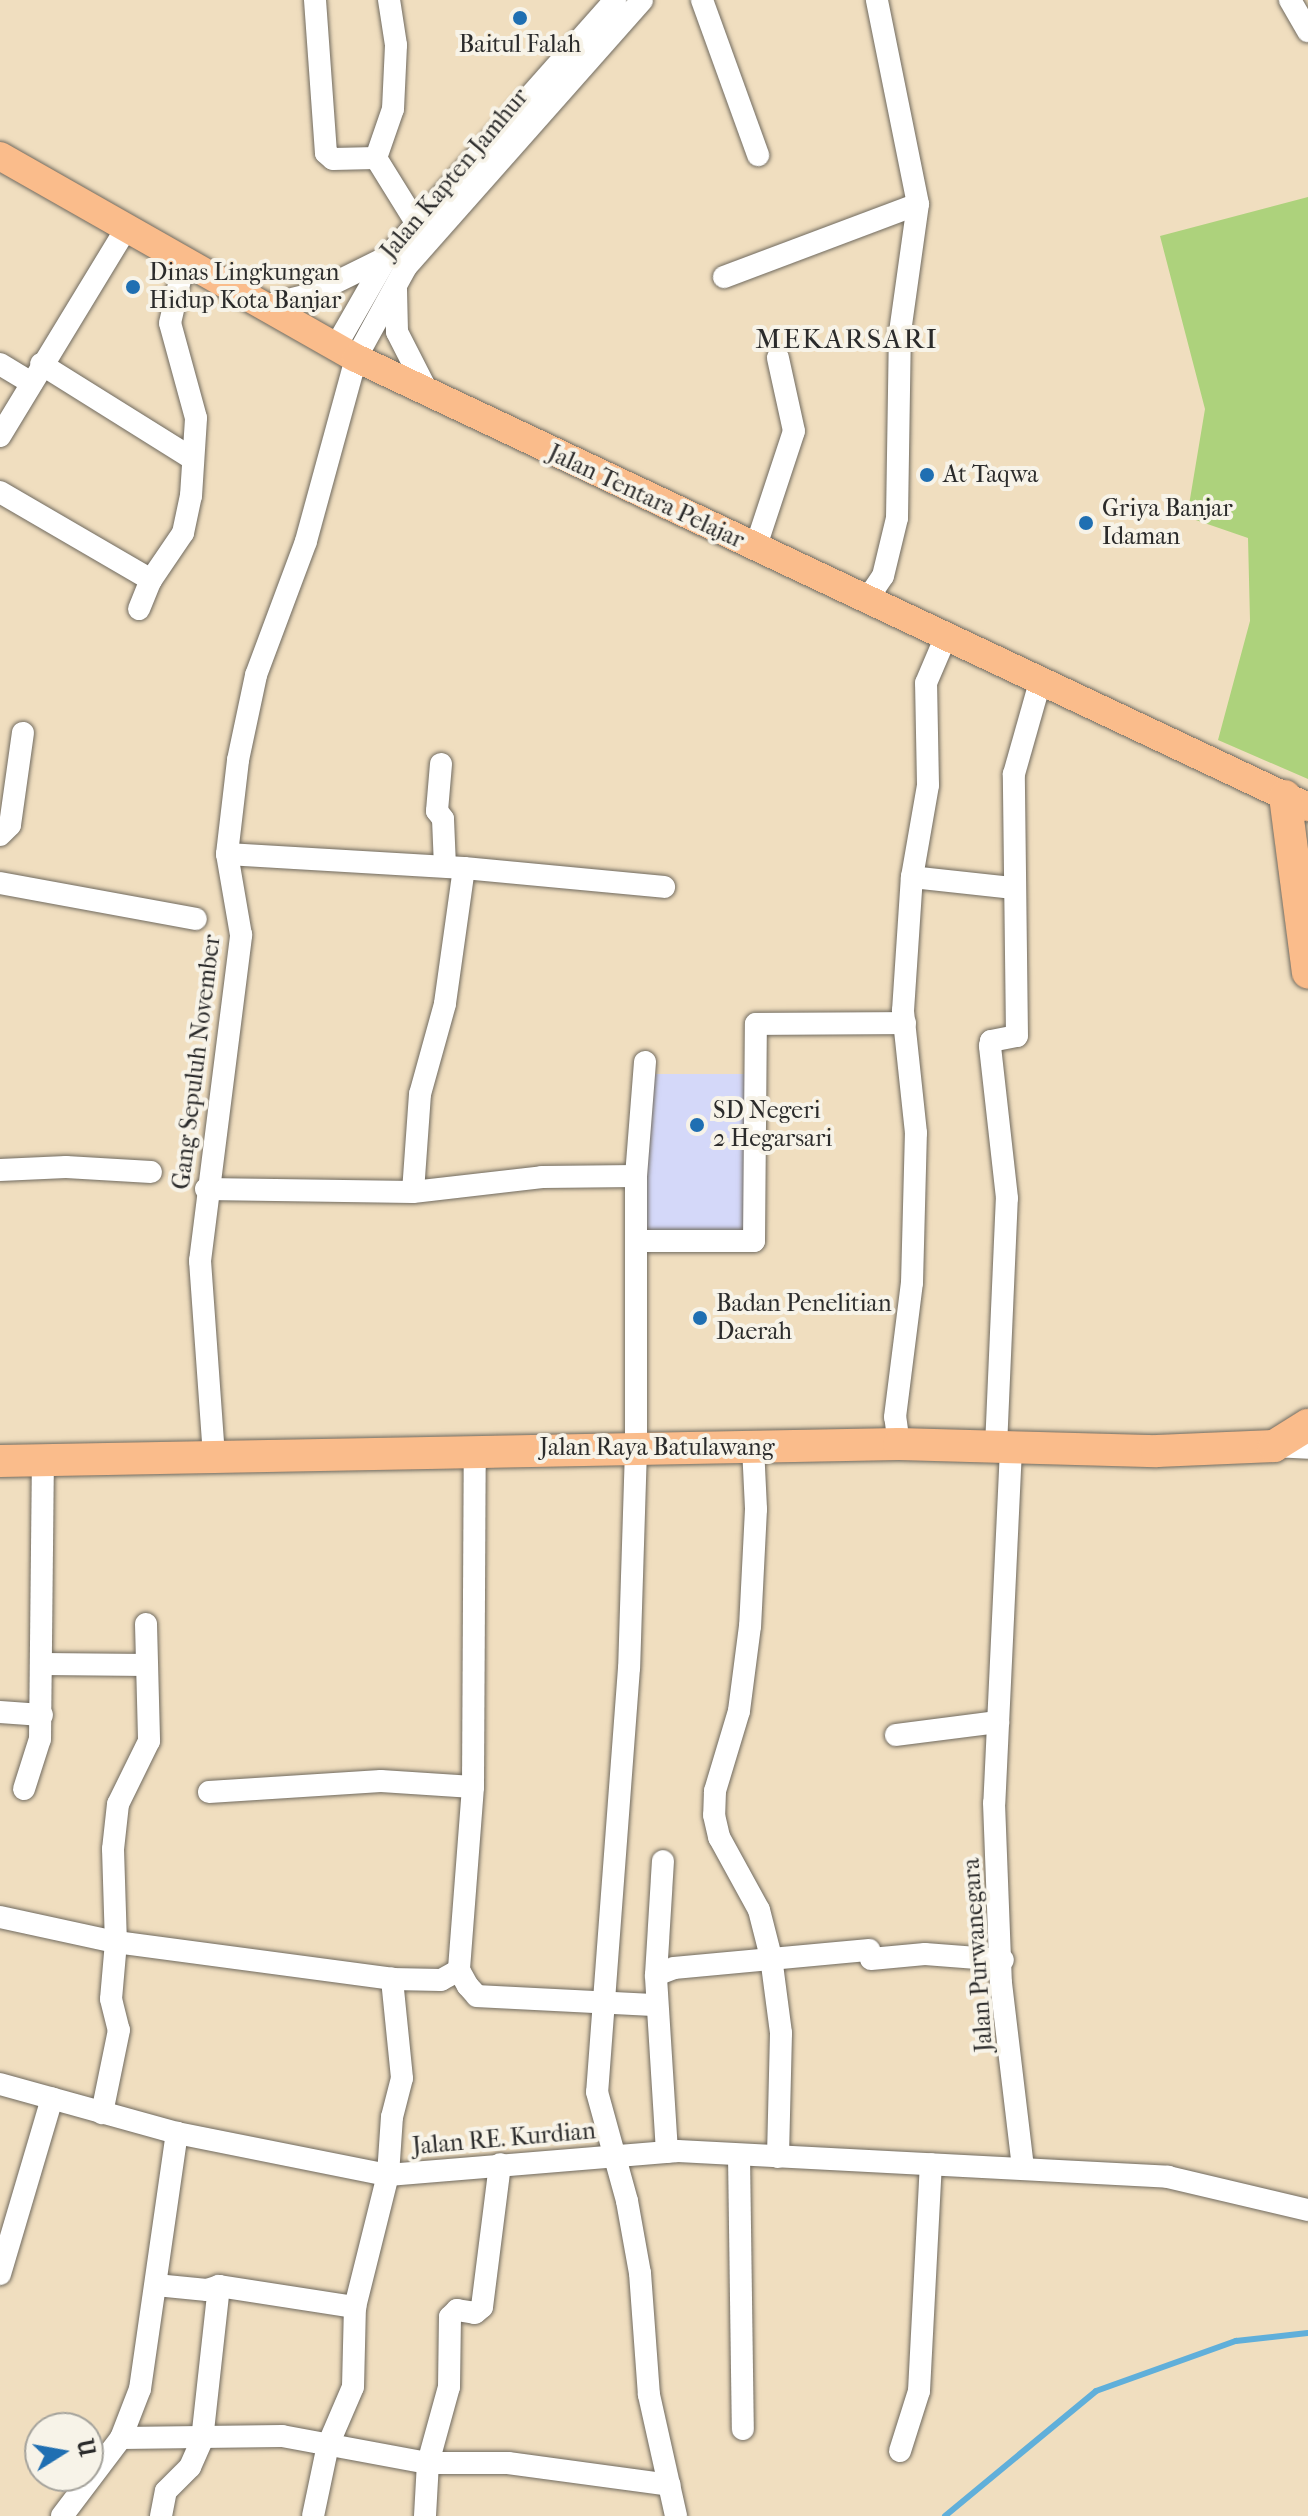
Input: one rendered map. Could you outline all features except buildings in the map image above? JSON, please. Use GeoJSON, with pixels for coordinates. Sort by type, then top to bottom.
{"type":"FeatureCollection","features":[{"type":"Feature","properties":{"kind":"highway"},"geometry":{"type":"LineString","coordinates":[[1297,802],[1308,973]]}},
{"type":"Feature","properties":{"kind":"highway"},"geometry":{"type":"LineString","coordinates":[[1274,1446],[1308,1425]]}},
{"type":"Feature","properties":{"kind":"highway","name":"Jalan Raya Batulawang"},"geometry":{"type":"LineString","coordinates":[[0,1461],[899,1444],[1003,1448],[1274,1446]]}},
{"type":"Feature","properties":{"kind":"main road","name":"Jalan Tentara Pelajar"},"geometry":{"type":"LineString","coordinates":[[0,156],[127,227],[184,263],[346,352],[755,549],[1297,802]]}},
{"type":"Feature","properties":{"kind":"street"},"geometry":{"type":"LineString","coordinates":[[315,0],[326,153],[333,159],[376,158]]}},
{"type":"Feature","properties":{"kind":"street"},"geometry":{"type":"LineString","coordinates":[[376,158],[393,109],[396,45],[389,0]]}},
{"type":"Feature","properties":{"kind":"street","name":"Jalan Kapten Jamhur"},"geometry":{"type":"LineString","coordinates":[[397,262],[564,72],[615,0]]}},
{"type":"Feature","properties":{"kind":"street","name":"Jalan Kapten Jamhur"},"geometry":{"type":"LineString","coordinates":[[346,352],[417,224],[564,72],[642,0]]}},
{"type":"Feature","properties":{"kind":"street"},"geometry":{"type":"LineString","coordinates":[[702,0],[736,80],[758,155]]}},
{"type":"Feature","properties":{"kind":"street"},"geometry":{"type":"LineString","coordinates":[[866,601],[883,576],[897,518],[900,332],[918,204],[877,0]]}},
{"type":"Feature","properties":{"kind":"street"},"geometry":{"type":"LineString","coordinates":[[1290,0],[1308,31]]}},
{"type":"Feature","properties":{"kind":"street"},"geometry":{"type":"LineString","coordinates":[[376,158],[417,224]]}},
{"type":"Feature","properties":{"kind":"street"},"geometry":{"type":"LineString","coordinates":[[724,277],[918,204]]}},
{"type":"Feature","properties":{"kind":"street"},"geometry":{"type":"LineString","coordinates":[[0,436],[127,227]]}},
{"type":"Feature","properties":{"kind":"street"},"geometry":{"type":"LineString","coordinates":[[264,306],[312,294],[397,262],[394,308],[397,332],[427,391]]}},
{"type":"Feature","properties":{"kind":"street"},"geometry":{"type":"LineString","coordinates":[[139,609],[151,580],[183,533],[193,459],[193,403],[170,323],[184,263]]}},
{"type":"Feature","properties":{"kind":"street","name":"Gang Sepuluh November"},"geometry":{"type":"LineString","coordinates":[[214,1456],[200,1305],[206,1189],[241,935],[227,854],[238,760],[256,675],[306,541],[346,352]]}},
{"type":"Feature","properties":{"kind":"street"},"geometry":{"type":"LineString","coordinates":[[755,549],[794,431],[778,358]]}},
{"type":"Feature","properties":{"kind":"street"},"geometry":{"type":"LineString","coordinates":[[0,364],[36,374],[193,459]]}},
{"type":"Feature","properties":{"kind":"street"},"geometry":{"type":"LineString","coordinates":[[0,492],[151,580]]}},
{"type":"Feature","properties":{"kind":"street"},"geometry":{"type":"LineString","coordinates":[[899,1444],[895,1417],[912,1283],[916,1133],[905,1023],[912,877],[928,785],[926,683],[946,636]]}},
{"type":"Feature","properties":{"kind":"street"},"geometry":{"type":"LineString","coordinates":[[912,877],[1014,888],[1014,774],[1040,682]]}},
{"type":"Feature","properties":{"kind":"street"},"geometry":{"type":"LineString","coordinates":[[0,835],[10,825],[23,733]]}},
{"type":"Feature","properties":{"kind":"street"},"geometry":{"type":"LineString","coordinates":[[413,1192],[420,1094],[445,1004],[455,867],[443,819],[437,811],[441,764]]}},
{"type":"Feature","properties":{"kind":"street"},"geometry":{"type":"LineString","coordinates":[[227,854],[455,867],[664,887]]}},
{"type":"Feature","properties":{"kind":"street"},"geometry":{"type":"LineString","coordinates":[[0,883],[196,919]]}},
{"type":"Feature","properties":{"kind":"street","name":"Jalan Purwanegara"},"geometry":{"type":"LineString","coordinates":[[1014,888],[1017,1036],[991,1041],[990,1046],[1007,1198],[994,1803],[1003,1960],[1001,1983],[1023,2168]]}},
{"type":"Feature","properties":{"kind":"street"},"geometry":{"type":"LineString","coordinates":[[636,1241],[754,1241],[756,1024],[905,1023]]}},
{"type":"Feature","properties":{"kind":"street"},"geometry":{"type":"LineString","coordinates":[[645,1062],[636,1176],[636,1449],[629,1668],[601,2003],[597,2092],[603,2124],[619,2156],[640,2273],[649,2395],[676,2516]]}},
{"type":"Feature","properties":{"kind":"street"},"geometry":{"type":"LineString","coordinates":[[0,1170],[66,1167],[151,1172]]}},
{"type":"Feature","properties":{"kind":"street"},"geometry":{"type":"LineString","coordinates":[[206,1189],[413,1192],[542,1177],[636,1176]]}},
{"type":"Feature","properties":{"kind":"street"},"geometry":{"type":"LineString","coordinates":[[1274,1446],[1308,1448]]}},
{"type":"Feature","properties":{"kind":"street"},"geometry":{"type":"LineString","coordinates":[[753,1447],[756,1509],[750,1626],[739,1711],[715,1791],[714,1815],[719,1837],[759,1910],[771,1957],[781,2033],[778,2157]]}},
{"type":"Feature","properties":{"kind":"street"},"geometry":{"type":"LineString","coordinates":[[475,1450],[473,1787],[459,1970],[477,1996],[657,2005]]}},
{"type":"Feature","properties":{"kind":"street"},"geometry":{"type":"LineString","coordinates":[[24,1789],[36,1758],[42,1715],[43,1461]]}},
{"type":"Feature","properties":{"kind":"street"},"geometry":{"type":"LineString","coordinates":[[102,2113],[119,2030],[111,1999],[116,1942],[113,1849],[118,1804],[149,1741],[146,1624]]}},
{"type":"Feature","properties":{"kind":"street"},"geometry":{"type":"LineString","coordinates":[[43,1664],[147,1665]]}},
{"type":"Feature","properties":{"kind":"street"},"geometry":{"type":"LineString","coordinates":[[0,1712],[42,1715]]}},
{"type":"Feature","properties":{"kind":"street"},"geometry":{"type":"LineString","coordinates":[[896,1735],[998,1722]]}},
{"type":"Feature","properties":{"kind":"street"},"geometry":{"type":"LineString","coordinates":[[209,1792],[381,1781],[473,1787]]}},
{"type":"Feature","properties":{"kind":"street"},"geometry":{"type":"LineString","coordinates":[[663,1861],[656,1975],[667,2152]]}},
{"type":"Feature","properties":{"kind":"street"},"geometry":{"type":"LineString","coordinates":[[0,1917],[116,1942],[392,1979],[441,1980],[459,1970]]}},
{"type":"Feature","properties":{"kind":"street"},"geometry":{"type":"LineString","coordinates":[[656,1975],[674,1968],[771,1957],[925,1954],[1003,1960]]}},
{"type":"Feature","properties":{"kind":"street"},"geometry":{"type":"LineString","coordinates":[[313,2516],[328,2445],[353,2387],[355,2307],[388,2175],[392,2117],[402,2078],[392,1979]]}},
{"type":"Feature","properties":{"kind":"street","name":"Jalan RE. Kurdian"},"geometry":{"type":"LineString","coordinates":[[0,2084],[177,2133],[388,2175],[667,2152],[1023,2168]]}},
{"type":"Feature","properties":{"kind":"street"},"geometry":{"type":"LineString","coordinates":[[0,2274],[52,2099]]}},
{"type":"Feature","properties":{"kind":"street"},"geometry":{"type":"LineString","coordinates":[[62,2516],[121,2438],[140,2389],[177,2133]]}},
{"type":"Feature","properties":{"kind":"street"},"geometry":{"type":"LineString","coordinates":[[739,2155],[743,2429]]}},
{"type":"Feature","properties":{"kind":"street"},"geometry":{"type":"LineString","coordinates":[[425,2516],[428,2463],[447,2399],[450,2317],[457,2310],[475,2313],[487,2293],[500,2164]]}},
{"type":"Feature","properties":{"kind":"street"},"geometry":{"type":"LineString","coordinates":[[900,2451],[919,2391],[931,2164]]}},
{"type":"Feature","properties":{"kind":"street"},"geometry":{"type":"LineString","coordinates":[[1023,2168],[1168,2177],[1308,2210]]}},
{"type":"Feature","properties":{"kind":"street"},"geometry":{"type":"LineString","coordinates":[[156,2285],[194,2290],[219,2286],[355,2307]]}},
{"type":"Feature","properties":{"kind":"street"},"geometry":{"type":"LineString","coordinates":[[161,2516],[166,2491],[190,2467],[202,2440],[219,2286]]}},
{"type":"Feature","properties":{"kind":"street"},"geometry":{"type":"LineString","coordinates":[[121,2438],[202,2440],[282,2436],[428,2463],[508,2463],[670,2485]]}},
{"type":"Feature","properties":{"kind":"shaded area","name":"SD Negeri 2 Hegarsari"},"geometry":{"type":"Polygon","coordinates":[[[646,1074],[752,1074],[752,1236],[646,1236],[646,1074]]]}},
{"type":"Feature","properties":{"kind":"green space"},"geometry":{"type":"Polygon","coordinates":[[[1308,197],[1308,779],[1218,740],[1250,621],[1248,538],[1187,517],[1205,409],[1160,236],[1308,197]]]}},
{"type":"Feature","properties":{"kind":"waterway"},"geometry":{"type":"LineString","coordinates":[[945,2516],[1096,2391],[1236,2341],[1308,2333]]}},
{"type":"Feature","properties":{"kind":"place","name":"Baitul Falah"},"geometry":{"type":"Point","coordinates":[520,18]}},
{"type":"Feature","properties":{"kind":"place","name":"Dinas Lingkungan Hidup Kota Banjar"},"geometry":{"type":"Point","coordinates":[133,287]}},
{"type":"Feature","properties":{"kind":"place","name":"At Taqwa"},"geometry":{"type":"Point","coordinates":[927,475]}},
{"type":"Feature","properties":{"kind":"place","name":"Griya Banjar Idaman"},"geometry":{"type":"Point","coordinates":[1086,523]}},
{"type":"Feature","properties":{"kind":"place","name":"SD Negeri 2 Hegarsari"},"geometry":{"type":"Point","coordinates":[697,1125]}},
{"type":"Feature","properties":{"kind":"place","name":"Badan Penelitian Daerah"},"geometry":{"type":"Point","coordinates":[700,1318]}},
{"type":"Feature","properties":{"kind":"district","name":"MEKARSARI"},"geometry":{"type":"Point","coordinates":[847,339]}}]}
